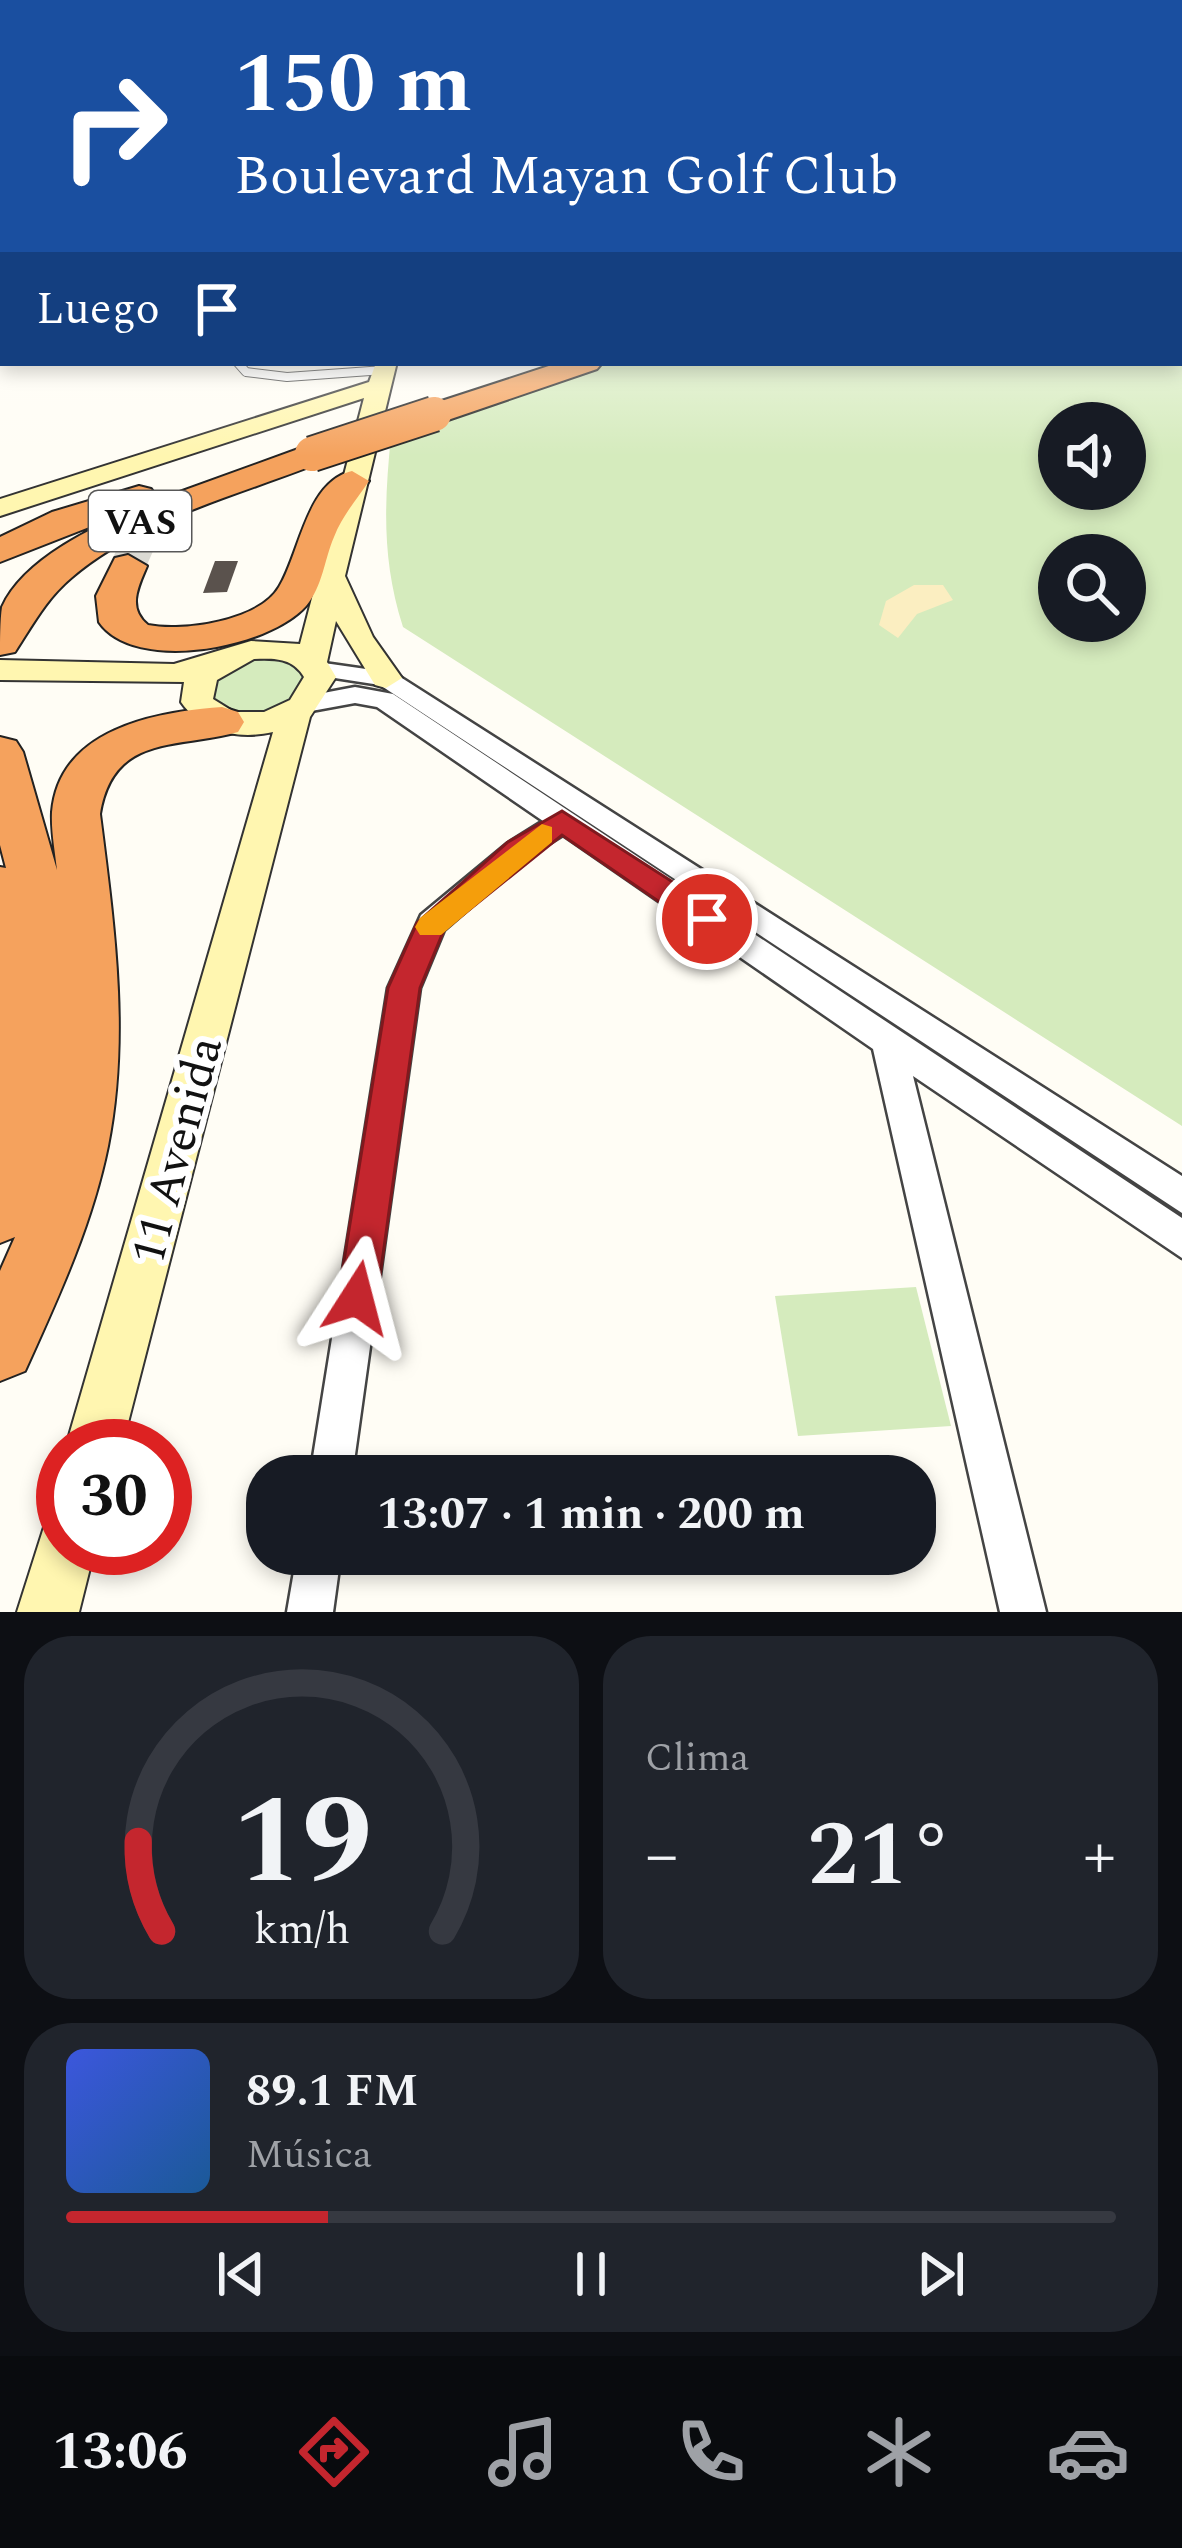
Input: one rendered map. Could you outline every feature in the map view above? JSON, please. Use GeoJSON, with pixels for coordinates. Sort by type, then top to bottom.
{"type":"FeatureCollection","features":[{"type":"Feature","properties":{"kind":"highway","name":"VAS"},"geometry":{"type":"LineString","coordinates":[[0,639],[38,588],[101,540],[310,452],[548,366]]}},
{"type":"Feature","properties":{"kind":"highway","name":"VAS"},"geometry":{"type":"LineString","coordinates":[[432,409],[576,366]]}},
{"type":"Feature","properties":{"kind":"highway","name":"VAS"},"geometry":{"type":"LineString","coordinates":[[0,639],[46,560],[93,529],[246,447],[310,452]]}},
{"type":"Feature","properties":{"kind":"highway"},"geometry":{"type":"LineString","coordinates":[[0,551],[246,447]]}},
{"type":"Feature","properties":{"kind":"highway"},"geometry":{"type":"LineString","coordinates":[[265,650],[204,653],[145,636],[124,626],[115,599],[133,554],[171,514],[310,452]]}},
{"type":"Feature","properties":{"kind":"highway"},"geometry":{"type":"LineString","coordinates":[[204,653],[290,600],[320,527],[352,482]]}},
{"type":"Feature","properties":{"kind":"highway"},"geometry":{"type":"LineString","coordinates":[[0,1346],[59,1217],[92,1076],[94,983],[76,814],[79,787],[99,758],[130,740],[218,716]]}},
{"type":"Feature","properties":{"kind":"highway"},"geometry":{"type":"LineString","coordinates":[[0,752],[40,902],[57,1011],[58,1076],[48,1159],[0,1333]]}},
{"type":"Feature","properties":{"kind":"highway"},"geometry":{"type":"LineString","coordinates":[[0,886],[18,986],[22,1072],[0,1212]]}},
{"type":"Feature","properties":{"kind":"main road"},"geometry":{"type":"LineString","coordinates":[[265,650],[315,665],[352,482],[383,373]]}},
{"type":"Feature","properties":{"kind":"main road"},"geometry":{"type":"LineString","coordinates":[[246,447],[383,373]]}},
{"type":"Feature","properties":{"kind":"main road"},"geometry":{"type":"LineString","coordinates":[[0,508],[246,447],[326,419],[353,424],[365,438]]}},
{"type":"Feature","properties":{"kind":"main road"},"geometry":{"type":"LineString","coordinates":[[265,650],[304,630],[334,564]]}},
{"type":"Feature","properties":{"kind":"main road"},"geometry":{"type":"LineString","coordinates":[[334,564],[358,637],[386,678]]}},
{"type":"Feature","properties":{"kind":"main road"},"geometry":{"type":"LineString","coordinates":[[0,639],[174,674],[204,653]]}},
{"type":"Feature","properties":{"kind":"main road"},"geometry":{"type":"LineString","coordinates":[[204,653],[198,684],[218,716]]}},
{"type":"Feature","properties":{"kind":"main road","name":"11 Avenida"},"geometry":{"type":"LineString","coordinates":[[101,1419],[300,708],[319,687],[315,665]]}},
{"type":"Feature","properties":{"kind":"main road"},"geometry":{"type":"LineString","coordinates":[[0,694],[266,723],[300,708]]}},
{"type":"Feature","properties":{"kind":"main road","name":"11 Avenida"},"geometry":{"type":"LineString","coordinates":[[218,716],[255,736],[268,758],[257,854]]}},
{"type":"Feature","properties":{"kind":"main road"},"geometry":{"type":"LineString","coordinates":[[48,1612],[58,1575]]}},
{"type":"Feature","properties":{"kind":"street"},"geometry":{"type":"LineString","coordinates":[[315,665],[386,678],[1182,1196]]}},
{"type":"Feature","properties":{"kind":"street"},"geometry":{"type":"LineString","coordinates":[[300,708],[355,695],[384,700],[1182,1240]]}},
{"type":"Feature","properties":{"kind":"street"},"geometry":{"type":"LineString","coordinates":[[334,1455],[404,988],[432,923],[518,850],[562,821]]}},
{"type":"Feature","properties":{"kind":"street"},"geometry":{"type":"LineString","coordinates":[[888,1042],[1023,1612]]}},
{"type":"Feature","properties":{"kind":"street"},"geometry":{"type":"LineString","coordinates":[[310,1612],[316,1575]]}},
{"type":"Feature","properties":{"kind":"lane"},"geometry":{"type":"LineString","coordinates":[[241,366],[246,372],[287,377],[383,373]]}},
{"type":"Feature","properties":{"kind":"green space"},"geometry":{"type":"Polygon","coordinates":[[[594,366],[1182,366],[1182,1126],[403,627],[391,579],[387,486],[391,436],[594,366]]]}},
{"type":"Feature","properties":{"kind":"green space"},"geometry":{"type":"Polygon","coordinates":[[[260,656],[291,659],[307,675],[292,705],[246,717],[211,702],[217,674],[260,656]]]}},
{"type":"Feature","properties":{"kind":"green space"},"geometry":{"type":"Polygon","coordinates":[[[916,1287],[951,1426],[798,1436],[775,1296],[916,1287]]]}},
{"type":"Feature","properties":{"kind":"sand"},"geometry":{"type":"Polygon","coordinates":[[[914,585],[943,585],[953,600],[917,614],[898,638],[879,625],[886,601],[914,585]]]}},
{"type":"Feature","properties":{"kind":"building"},"geometry":{"type":"Polygon","coordinates":[[[215,561],[238,561],[227,592],[203,593],[215,561]]]}},
{"type":"Feature","properties":{"kind":"tunnel"},"geometry":{"type":"LineString","coordinates":[[128,566],[138,543]]}},
{"type":"Feature","properties":{"kind":"slow traffic"},"geometry":{"type":"LineString","coordinates":[[430,927],[485,876],[542,835]]}},
{"type":"Feature","properties":{"kind":"route"},"geometry":{"type":"LineString","coordinates":[[357,1298],[404,988],[432,923],[518,850],[562,821],[707,919]]}}]}
